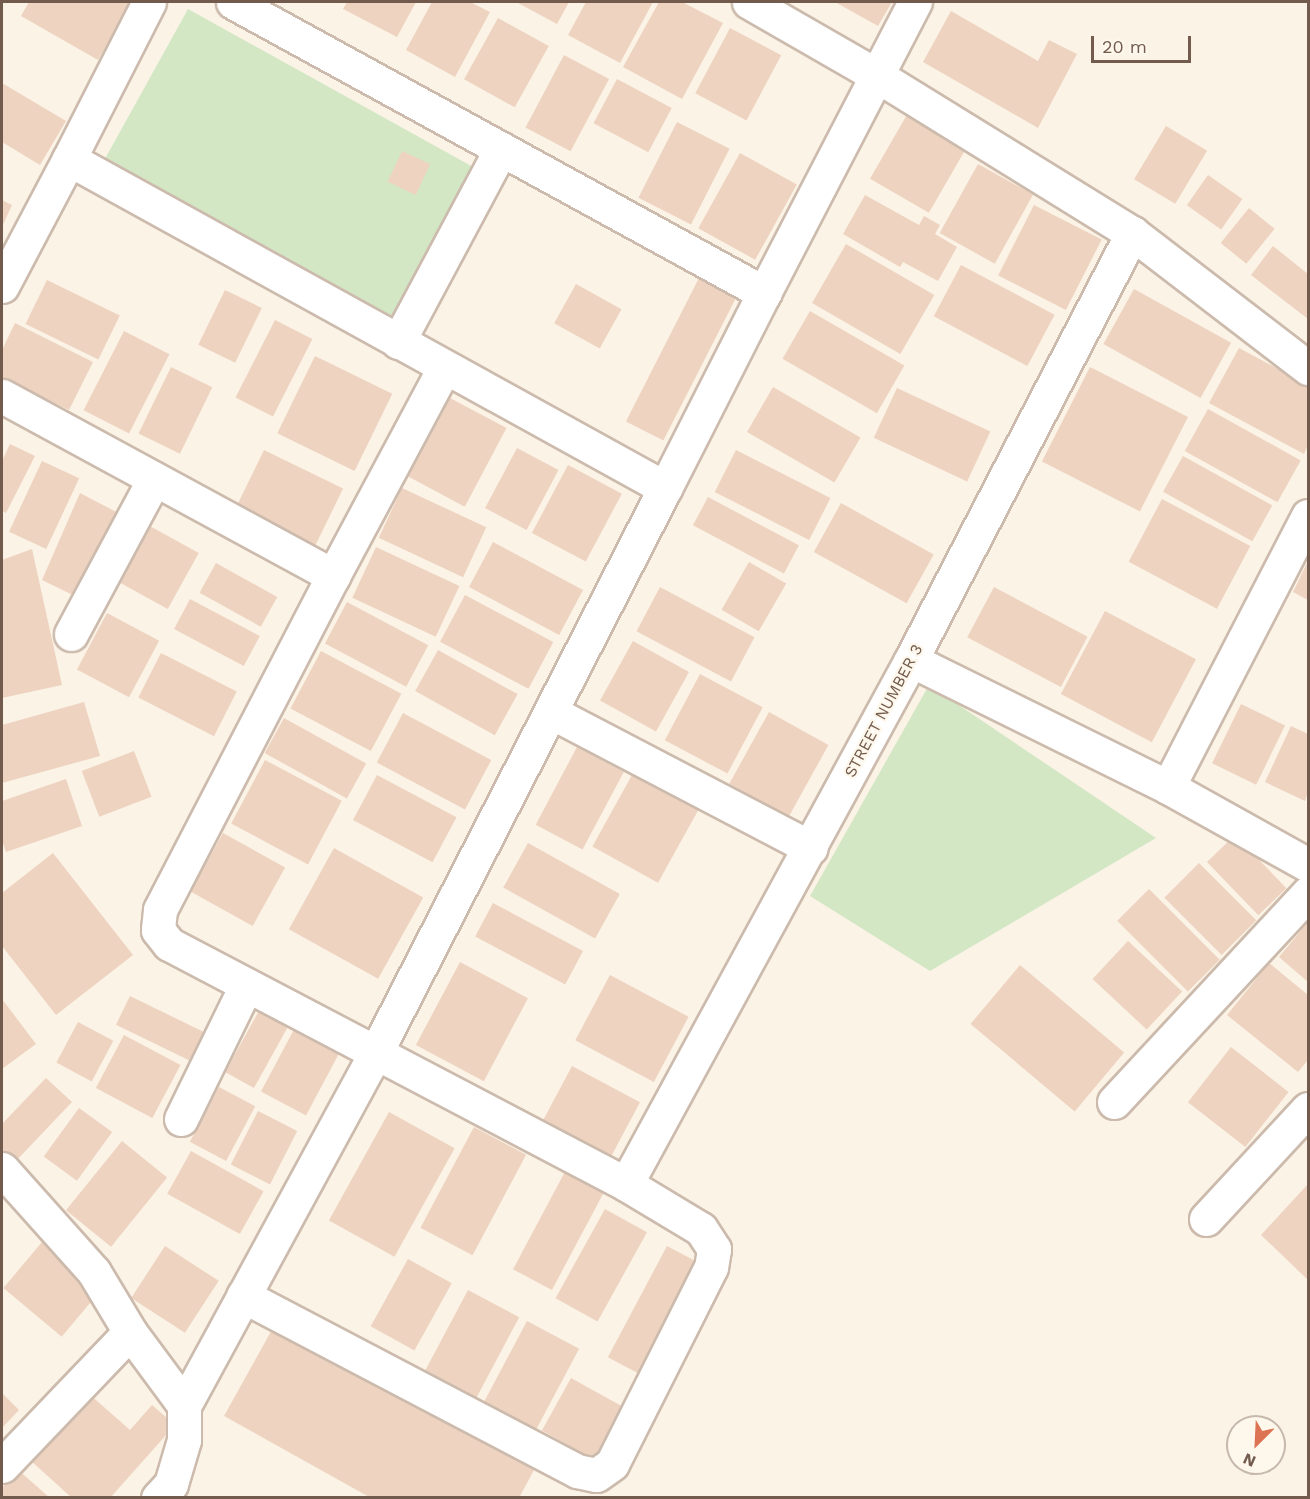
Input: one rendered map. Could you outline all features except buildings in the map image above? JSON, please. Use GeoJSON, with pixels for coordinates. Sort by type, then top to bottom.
{"type":"FeatureCollection","features":[{"type":"Feature","properties":{"kind":"street"},"geometry":{"type":"LineString","coordinates":[[2,286],[149,2]]}},
{"type":"Feature","properties":{"kind":"street"},"geometry":{"type":"LineString","coordinates":[[232,2],[764,293]]}},
{"type":"Feature","properties":{"kind":"street"},"geometry":{"type":"LineString","coordinates":[[749,2],[876,75],[1132,233],[1308,368]]}},
{"type":"Feature","properties":{"kind":"street"},"geometry":{"type":"LineString","coordinates":[[172,1493],[184,1440],[184,1406],[376,1052],[915,2]]}},
{"type":"Feature","properties":{"kind":"street"},"geometry":{"type":"LineString","coordinates":[[398,342],[501,149]]}},
{"type":"Feature","properties":{"kind":"street"},"geometry":{"type":"LineString","coordinates":[[69,159],[665,488]]}},
{"type":"Feature","properties":{"kind":"street","name":"STREET NUMBER 3"},"geometry":{"type":"LineString","coordinates":[[626,1184],[811,848],[1132,233]]}},
{"type":"Feature","properties":{"kind":"street"},"geometry":{"type":"LineString","coordinates":[[243,1296],[577,1471],[596,1475],[612,1464],[711,1267],[714,1249],[700,1229],[626,1184],[169,944],[158,930],[160,910],[444,368]]}},
{"type":"Feature","properties":{"kind":"street"},"geometry":{"type":"LineString","coordinates":[[2,396],[333,576]]}},
{"type":"Feature","properties":{"kind":"street"},"geometry":{"type":"LineString","coordinates":[[71,634],[154,479]]}},
{"type":"Feature","properties":{"kind":"street"},"geometry":{"type":"LineString","coordinates":[[1168,787],[1308,516]]}},
{"type":"Feature","properties":{"kind":"street"},"geometry":{"type":"LineString","coordinates":[[911,660],[1168,787],[1308,865]]}},
{"type":"Feature","properties":{"kind":"street"},"geometry":{"type":"LineString","coordinates":[[551,712],[811,848]]}},
{"type":"Feature","properties":{"kind":"street"},"geometry":{"type":"LineString","coordinates":[[1113,1102],[1308,893]]}},
{"type":"Feature","properties":{"kind":"street"},"geometry":{"type":"LineString","coordinates":[[181,1119],[246,986]]}},
{"type":"Feature","properties":{"kind":"street"},"geometry":{"type":"LineString","coordinates":[[1206,1219],[1308,1109]]}},
{"type":"Feature","properties":{"kind":"street"},"geometry":{"type":"LineString","coordinates":[[2,1169],[94,1272],[130,1332],[184,1406]]}},
{"type":"Feature","properties":{"kind":"street"},"geometry":{"type":"LineString","coordinates":[[2,1466],[130,1332]]}},
{"type":"Feature","properties":{"kind":"green space"},"geometry":{"type":"Polygon","coordinates":[[[188,9],[474,168],[391,318],[105,159],[188,9]]]}},
{"type":"Feature","properties":{"kind":"green space"},"geometry":{"type":"Polygon","coordinates":[[[929,685],[1156,838],[930,971],[810,896],[929,685]]]}}]}
